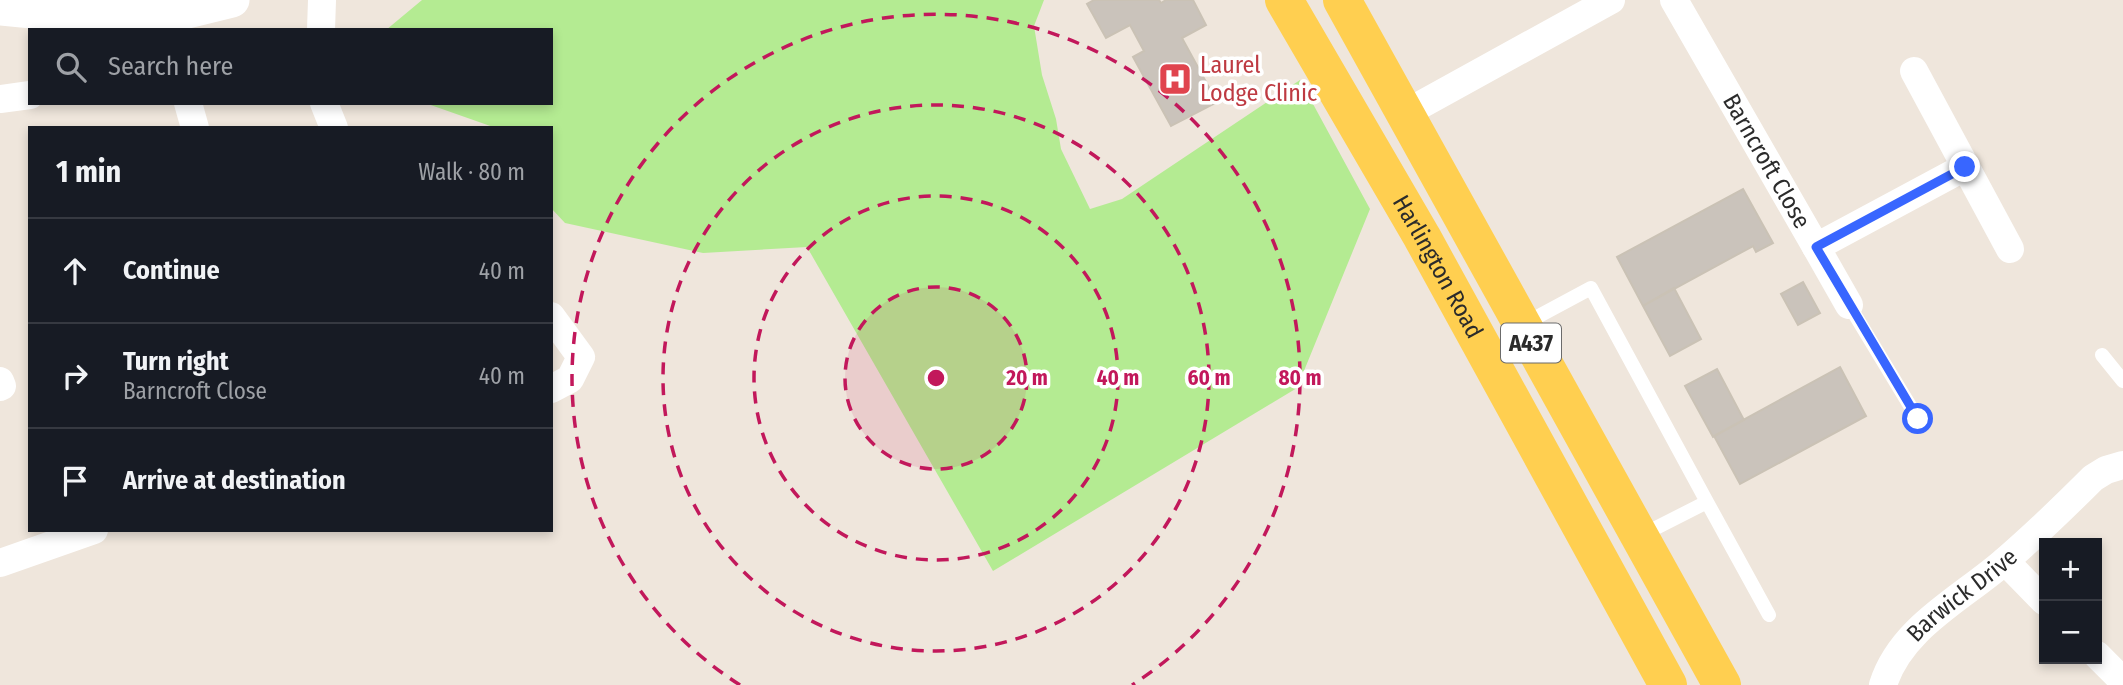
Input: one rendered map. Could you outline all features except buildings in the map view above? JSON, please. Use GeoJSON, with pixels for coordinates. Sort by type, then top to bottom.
{"type":"FeatureCollection","features":[{"type":"Feature","properties":{"kind":"main road","name":"Harlington Road"},"geometry":{"type":"LineString","coordinates":[[1284,0],[1422,237],[1668,685]]}},
{"type":"Feature","properties":{"kind":"main road","name":"Harlington Road"},"geometry":{"type":"LineString","coordinates":[[1342,0],[1722,685]]}},
{"type":"Feature","properties":{"kind":"street"},"geometry":{"type":"LineString","coordinates":[[17,6],[93,17],[171,15],[232,0]]}},
{"type":"Feature","properties":{"kind":"street"},"geometry":{"type":"LineString","coordinates":[[321,28],[322,0]]}},
{"type":"Feature","properties":{"kind":"street"},"geometry":{"type":"LineString","coordinates":[[1406,113],[1611,0]]}},
{"type":"Feature","properties":{"kind":"street","name":"Barncroft Close"},"geometry":{"type":"LineString","coordinates":[[1674,0],[1816,247],[1965,167]]}},
{"type":"Feature","properties":{"kind":"street"},"geometry":{"type":"LineString","coordinates":[[1914,71],[2010,249]]}},
{"type":"Feature","properties":{"kind":"street"},"geometry":{"type":"LineString","coordinates":[[0,99],[28,95]]}},
{"type":"Feature","properties":{"kind":"street"},"geometry":{"type":"LineString","coordinates":[[189,105],[194,126]]}},
{"type":"Feature","properties":{"kind":"street"},"geometry":{"type":"LineString","coordinates":[[325,105],[333,126]]}},
{"type":"Feature","properties":{"kind":"street"},"geometry":{"type":"LineString","coordinates":[[1816,247],[1849,305]]}},
{"type":"Feature","properties":{"kind":"street"},"geometry":{"type":"LineString","coordinates":[[553,319],[581,357],[570,379],[553,387]]}},
{"type":"Feature","properties":{"kind":"street"},"geometry":{"type":"LineString","coordinates":[[0,381],[0,387]]}},
{"type":"Feature","properties":{"kind":"street","name":"Barwick Drive"},"geometry":{"type":"LineString","coordinates":[[1883,685],[1891,661],[1902,646],[1925,625],[2005,561],[2093,478],[2106,470],[2123,466]]}},
{"type":"Feature","properties":{"kind":"street"},"geometry":{"type":"LineString","coordinates":[[0,564],[88,532]]}},
{"type":"Feature","properties":{"kind":"street"},"geometry":{"type":"LineString","coordinates":[[2005,561],[2039,596]]}},
{"type":"Feature","properties":{"kind":"street"},"geometry":{"type":"LineString","coordinates":[[2102,660],[2123,681]]}},
{"type":"Feature","properties":{"kind":"lane"},"geometry":{"type":"LineString","coordinates":[[1521,325],[1591,288],[1769,615]]}},
{"type":"Feature","properties":{"kind":"lane"},"geometry":{"type":"LineString","coordinates":[[1849,305],[1918,419]]}},
{"type":"Feature","properties":{"kind":"lane"},"geometry":{"type":"LineString","coordinates":[[2102,355],[2123,381]]}},
{"type":"Feature","properties":{"kind":"lane"},"geometry":{"type":"LineString","coordinates":[[1639,536],[1707,502]]}},
{"type":"Feature","properties":{"kind":"green space"},"geometry":{"type":"Polygon","coordinates":[[[422,0],[1044,0],[1034,26],[1042,75],[1056,119],[1061,149],[1090,209],[1122,199],[1300,80],[1370,209],[1297,388],[993,571],[807,247],[703,253],[565,223],[553,210],[553,126],[490,126],[431,105],[553,105],[553,28],[388,28],[422,0]]]}},
{"type":"Feature","properties":{"kind":"place","name":"Laurel Lodge Clinic"},"geometry":{"type":"Point","coordinates":[1175,79]}},
{"type":"Feature","properties":{"kind":"route"},"geometry":{"type":"LineString","coordinates":[[1918,419],[1816,247],[1965,167]]}}]}
